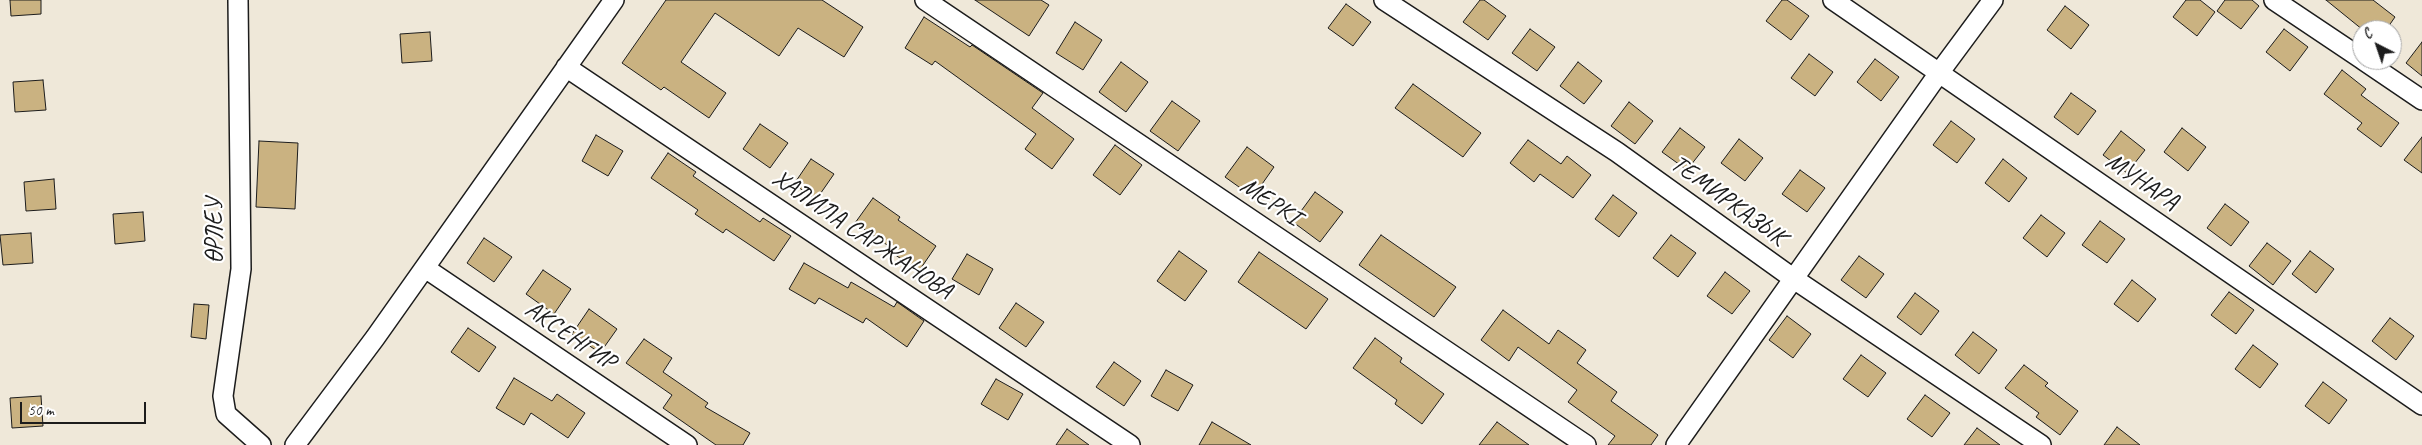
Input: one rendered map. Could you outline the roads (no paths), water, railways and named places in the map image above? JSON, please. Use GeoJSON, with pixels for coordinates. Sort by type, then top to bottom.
{"type":"FeatureCollection","features":[{"type":"Feature","properties":{"kind":"street","name":"ӨРЛЕУ"},"geometry":{"type":"LineString","coordinates":[[238,0],[240,269],[223,396],[226,414],[261,445]]}},
{"type":"Feature","properties":{"kind":"street"},"geometry":{"type":"LineString","coordinates":[[295,445],[425,268],[614,0]]}},
{"type":"Feature","properties":{"kind":"street","name":"МЕРКІ"},"geometry":{"type":"LineString","coordinates":[[925,0],[1586,445]]}},
{"type":"Feature","properties":{"kind":"street","name":"ТЕМИРКАЗЫК"},"geometry":{"type":"LineString","coordinates":[[1384,0],[1617,152],[1794,278],[2041,445]]}},
{"type":"Feature","properties":{"kind":"street","name":"МУНАРА"},"geometry":{"type":"LineString","coordinates":[[1833,0],[2422,405]]}},
{"type":"Feature","properties":{"kind":"street"},"geometry":{"type":"LineString","coordinates":[[1676,445],[1939,72],[1993,0]]}},
{"type":"Feature","properties":{"kind":"street"},"geometry":{"type":"LineString","coordinates":[[2274,0],[2352,53]]}},
{"type":"Feature","properties":{"kind":"street","name":"ХАЛИЛА САРЖАНОВА"},"geometry":{"type":"LineString","coordinates":[[566,67],[1130,445]]}},
{"type":"Feature","properties":{"kind":"street"},"geometry":{"type":"LineString","coordinates":[[2377,70],[2422,100]]}},
{"type":"Feature","properties":{"kind":"street","name":"АКСЕНГИР"},"geometry":{"type":"LineString","coordinates":[[425,268],[687,445]]}}]}
